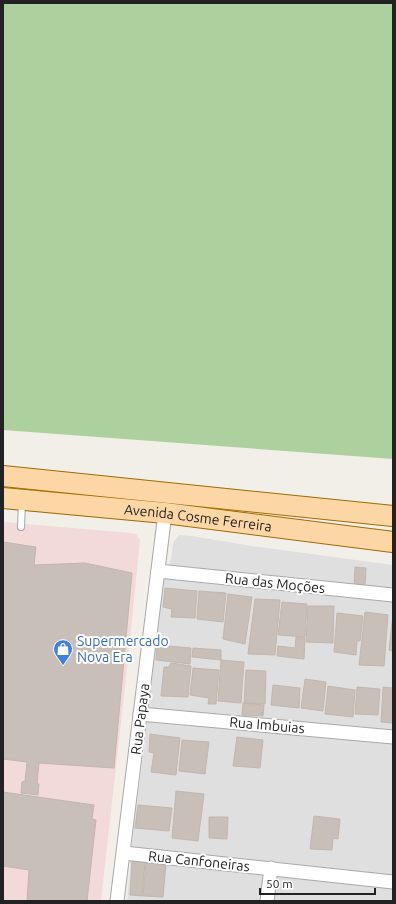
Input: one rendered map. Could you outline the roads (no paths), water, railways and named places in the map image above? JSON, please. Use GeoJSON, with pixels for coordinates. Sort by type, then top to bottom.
{"type":"FeatureCollection","features":[{"type":"Feature","properties":{"kind":"main road","name":"Avenida Cosme Ferreira"},"geometry":{"type":"LineString","coordinates":[[3,476],[393,516]]}},
{"type":"Feature","properties":{"kind":"main road","name":"Avenida Cosme Ferreira"},"geometry":{"type":"LineString","coordinates":[[12,499],[165,513],[393,542]]}},
{"type":"Feature","properties":{"kind":"street","name":"Rua Papaya"},"geometry":{"type":"LineString","coordinates":[[117,901],[165,513]]}},
{"type":"Feature","properties":{"kind":"street","name":"Rua das Moções"},"geometry":{"type":"LineString","coordinates":[[158,571],[393,594]]}},
{"type":"Feature","properties":{"kind":"street","name":"Rua Imbuias"},"geometry":{"type":"LineString","coordinates":[[140,714],[393,737]]}},
{"type":"Feature","properties":{"kind":"street","name":"Rua Canfoneiras"},"geometry":{"type":"LineString","coordinates":[[124,853],[393,882]]}},
{"type":"Feature","properties":{"kind":"street"},"geometry":{"type":"LineString","coordinates":[[267,901],[270,868]]}},
{"type":"Feature","properties":{"kind":"lane"},"geometry":{"type":"LineString","coordinates":[[12,499],[21,527]]}},
{"type":"Feature","properties":{"kind":"place","name":"Supermercado Nova Era"},"geometry":{"type":"Point","coordinates":[63,666]}}]}
